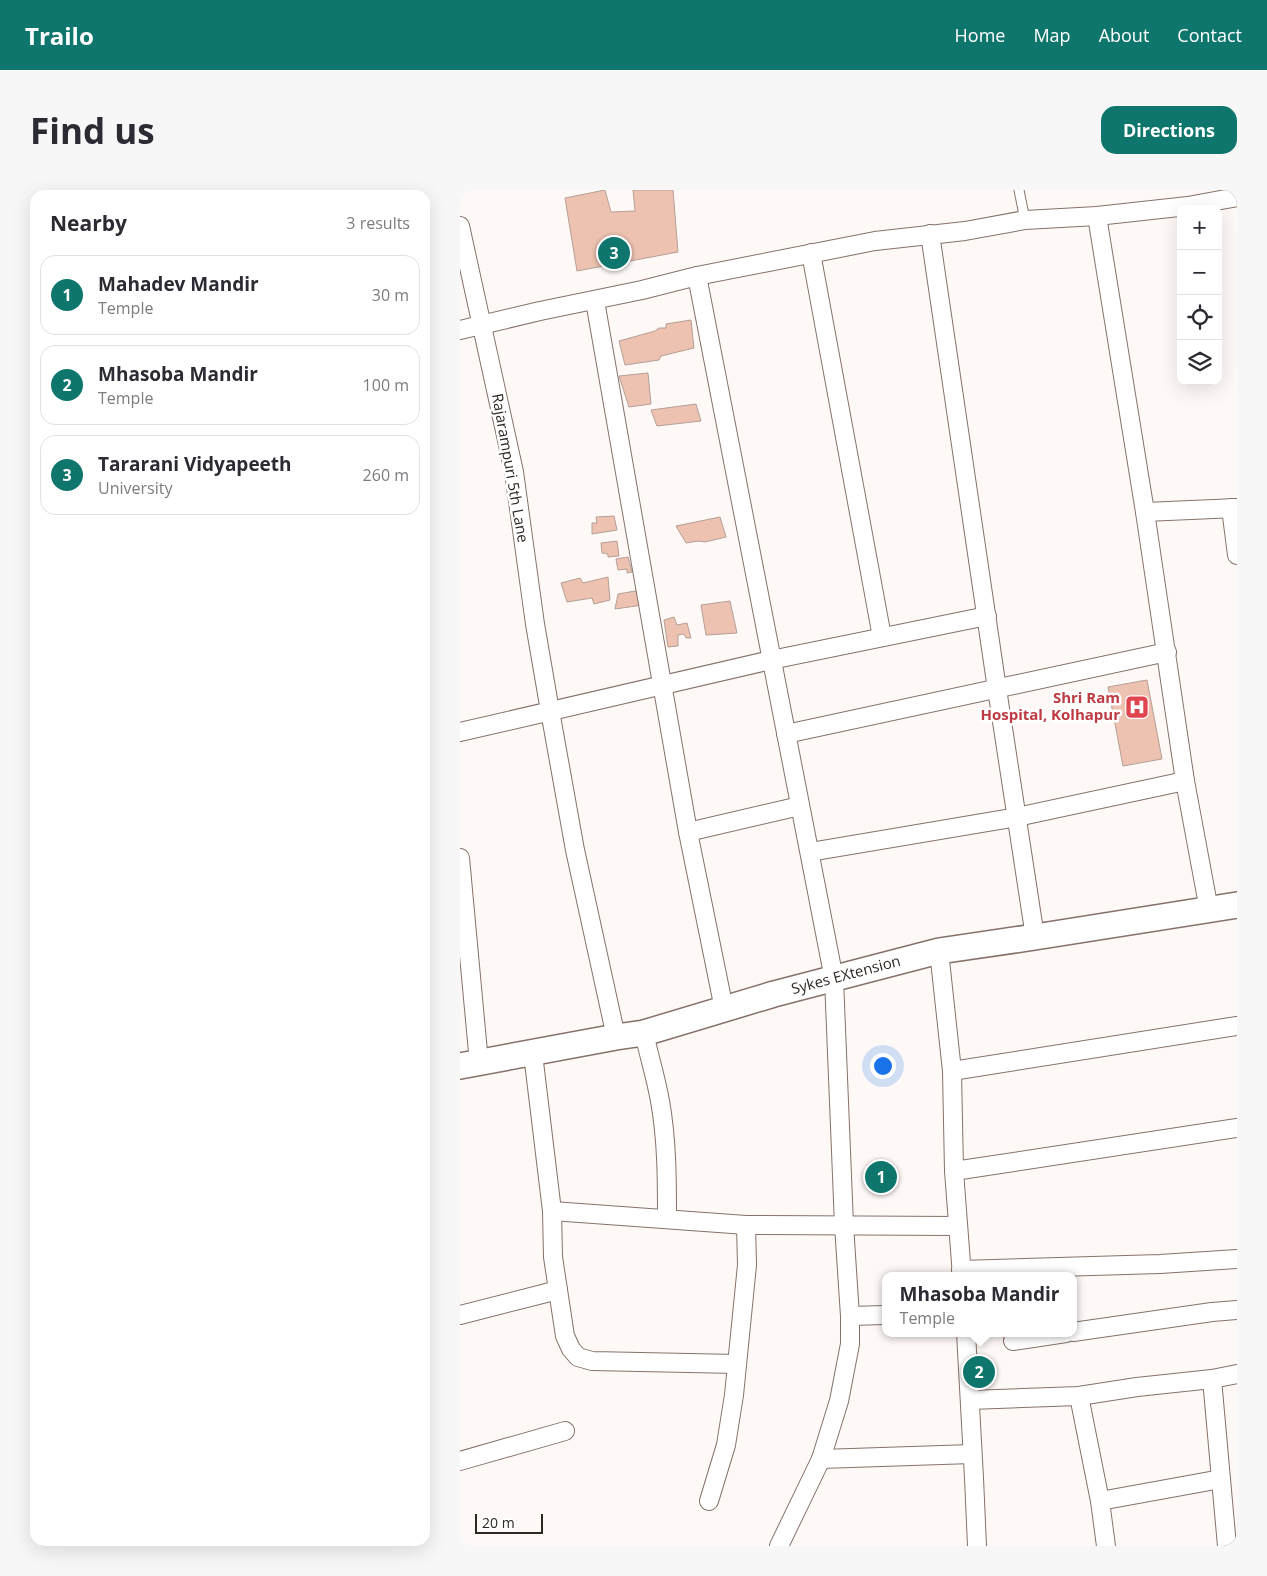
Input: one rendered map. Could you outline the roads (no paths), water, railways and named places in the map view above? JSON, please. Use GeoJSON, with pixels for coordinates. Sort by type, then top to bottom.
{"type":"FeatureCollection","features":[{"type":"Feature","properties":{"kind":"street"},"geometry":{"type":"LineString","coordinates":[[460,330],[698,276],[875,241],[965,230],[1026,220],[1097,216],[1188,206],[1237,197]]}},
{"type":"Feature","properties":{"kind":"street"},"geometry":{"type":"LineString","coordinates":[[1097,216],[1167,652],[1185,781],[1209,910]]}},
{"type":"Feature","properties":{"kind":"street","name":"Rajarampuri 5th Lane"},"geometry":{"type":"LineString","coordinates":[[460,226],[514,472],[535,624],[575,850],[616,1037]]}},
{"type":"Feature","properties":{"kind":"street"},"geometry":{"type":"LineString","coordinates":[[930,234],[1035,937]]}},
{"type":"Feature","properties":{"kind":"street"},"geometry":{"type":"LineString","coordinates":[[811,253],[882,637]]}},
{"type":"Feature","properties":{"kind":"street"},"geometry":{"type":"LineString","coordinates":[[698,276],[834,979],[850,1344],[839,1401],[821,1459],[779,1546]]}},
{"type":"Feature","properties":{"kind":"street"},"geometry":{"type":"LineString","coordinates":[[594,301],[688,832],[724,1009]]}},
{"type":"Feature","properties":{"kind":"street"},"geometry":{"type":"LineString","coordinates":[[1145,512],[1234,508],[1237,555]]}},
{"type":"Feature","properties":{"kind":"street"},"geometry":{"type":"LineString","coordinates":[[460,732],[771,660],[987,616]]}},
{"type":"Feature","properties":{"kind":"street"},"geometry":{"type":"LineString","coordinates":[[786,734],[1167,652]]}},
{"type":"Feature","properties":{"kind":"street"},"geometry":{"type":"LineString","coordinates":[[810,852],[1017,817],[1185,781]]}},
{"type":"Feature","properties":{"kind":"street"},"geometry":{"type":"LineString","coordinates":[[688,832],[800,806]]}},
{"type":"Feature","properties":{"kind":"street"},"geometry":{"type":"LineString","coordinates":[[460,858],[469,1065]]}},
{"type":"Feature","properties":{"kind":"street","name":"Sykes EXtension"},"geometry":{"type":"LineString","coordinates":[[469,1065],[616,1037],[644,1034],[774,994],[940,951],[1237,905]]}},
{"type":"Feature","properties":{"kind":"street"},"geometry":{"type":"LineString","coordinates":[[940,951],[952,1071],[954,1171],[962,1272]]}},
{"type":"Feature","properties":{"kind":"street"},"geometry":{"type":"LineString","coordinates":[[952,1071],[1237,1026]]}},
{"type":"Feature","properties":{"kind":"street"},"geometry":{"type":"LineString","coordinates":[[644,1034],[660,1100],[666,1138],[668,1178],[667,1219]]}},
{"type":"Feature","properties":{"kind":"street"},"geometry":{"type":"LineString","coordinates":[[533,1054],[552,1211],[553,1256],[565,1336],[571,1349],[578,1357],[592,1361],[738,1364]]}},
{"type":"Feature","properties":{"kind":"street"},"geometry":{"type":"LineString","coordinates":[[954,1171],[1237,1128]]}},
{"type":"Feature","properties":{"kind":"street"},"geometry":{"type":"LineString","coordinates":[[552,1211],[746,1225],[958,1226]]}},
{"type":"Feature","properties":{"kind":"street"},"geometry":{"type":"LineString","coordinates":[[709,1501],[726,1445],[734,1395],[747,1265],[746,1225]]}},
{"type":"Feature","properties":{"kind":"street"},"geometry":{"type":"LineString","coordinates":[[984,1272],[1237,1259]]}},
{"type":"Feature","properties":{"kind":"street"},"geometry":{"type":"LineString","coordinates":[[460,1315],[558,1290]]}},
{"type":"Feature","properties":{"kind":"street"},"geometry":{"type":"LineString","coordinates":[[1077,1331],[1237,1310]]}},
{"type":"Feature","properties":{"kind":"street"},"geometry":{"type":"LineString","coordinates":[[850,1316],[882,1315]]}},
{"type":"Feature","properties":{"kind":"street"},"geometry":{"type":"LineString","coordinates":[[966,1337],[978,1546]]}},
{"type":"Feature","properties":{"kind":"street"},"geometry":{"type":"LineString","coordinates":[[1013,1341],[1040,1337]]}},
{"type":"Feature","properties":{"kind":"street"},"geometry":{"type":"LineString","coordinates":[[970,1400],[1079,1396],[1137,1387],[1212,1379],[1237,1374]]}},
{"type":"Feature","properties":{"kind":"street"},"geometry":{"type":"LineString","coordinates":[[1212,1379],[1227,1546]]}},
{"type":"Feature","properties":{"kind":"street"},"geometry":{"type":"LineString","coordinates":[[1079,1396],[1100,1501],[1106,1546]]}},
{"type":"Feature","properties":{"kind":"street"},"geometry":{"type":"LineString","coordinates":[[460,1461],[565,1431]]}},
{"type":"Feature","properties":{"kind":"street"},"geometry":{"type":"LineString","coordinates":[[821,1459],[972,1454]]}},
{"type":"Feature","properties":{"kind":"street"},"geometry":{"type":"LineString","coordinates":[[1100,1501],[1221,1479]]}},
{"type":"Feature","properties":{"kind":"lane"},"geometry":{"type":"LineString","coordinates":[[1019,190],[1026,220]]}},
{"type":"Feature","properties":{"kind":"place","name":"Tararani Vidyapeeth"},"geometry":{"type":"Point","coordinates":[614,253]}},
{"type":"Feature","properties":{"kind":"place","name":"Shri Ram Hospital, Kolhapur"},"geometry":{"type":"Point","coordinates":[1137,707]}},
{"type":"Feature","properties":{"kind":"place","name":"Mahadev Mandir"},"geometry":{"type":"Point","coordinates":[881,1177]}},
{"type":"Feature","properties":{"kind":"place","name":"Mhasoba Mandir"},"geometry":{"type":"Point","coordinates":[979,1372]}}]}
